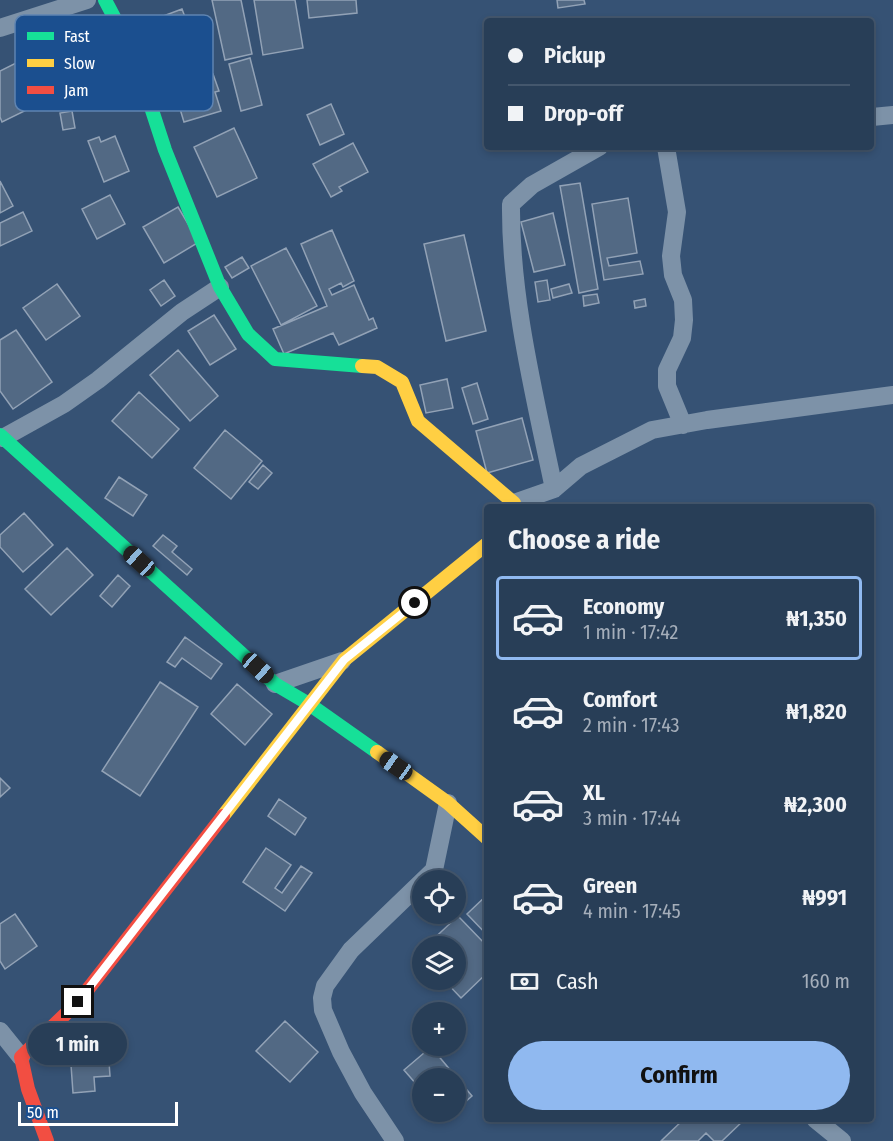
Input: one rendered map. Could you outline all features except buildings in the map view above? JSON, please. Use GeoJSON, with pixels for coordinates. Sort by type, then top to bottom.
{"type":"FeatureCollection","features":[{"type":"Feature","properties":{"kind":"street"},"geometry":{"type":"LineString","coordinates":[[40,15],[87,0]]}},
{"type":"Feature","properties":{"kind":"street"},"geometry":{"type":"LineString","coordinates":[[105,0],[113,15]]}},
{"type":"Feature","properties":{"kind":"street"},"geometry":{"type":"LineString","coordinates":[[0,28],[15,23]]}},
{"type":"Feature","properties":{"kind":"street"},"geometry":{"type":"LineString","coordinates":[[152,111],[165,150],[220,287],[248,334],[275,359],[377,367],[402,382],[418,421],[511,504]]}},
{"type":"Feature","properties":{"kind":"street"},"geometry":{"type":"LineString","coordinates":[[874,117],[893,115]]}},
{"type":"Feature","properties":{"kind":"street"},"geometry":{"type":"LineString","coordinates":[[554,489],[524,345],[511,231],[511,204],[532,185],[594,150]]}},
{"type":"Feature","properties":{"kind":"street"},"geometry":{"type":"LineString","coordinates":[[667,150],[677,212],[671,256],[682,300],[684,320],[680,344],[667,370],[667,386],[682,425]]}},
{"type":"Feature","properties":{"kind":"street"},"geometry":{"type":"LineString","coordinates":[[220,287],[182,312],[98,380],[64,404],[1,438],[275,684],[309,704],[448,802],[484,834]]}},
{"type":"Feature","properties":{"kind":"street"},"geometry":{"type":"LineString","coordinates":[[515,504],[554,489],[581,466],[652,430],[893,395]]}},
{"type":"Feature","properties":{"kind":"street"},"geometry":{"type":"LineString","coordinates":[[21,1057],[78,1002],[344,660],[484,546]]}},
{"type":"Feature","properties":{"kind":"street"},"geometry":{"type":"LineString","coordinates":[[275,684],[344,660]]}},
{"type":"Feature","properties":{"kind":"street"},"geometry":{"type":"LineString","coordinates":[[395,1141],[363,1093],[341,1052],[323,1010],[322,998],[325,986],[351,950],[434,870],[448,802]]}},
{"type":"Feature","properties":{"kind":"street"},"geometry":{"type":"LineString","coordinates":[[0,1031],[21,1057],[27,1089],[47,1141]]}},
{"type":"Feature","properties":{"kind":"street"},"geometry":{"type":"LineString","coordinates":[[819,1122],[842,1141]]}},
{"type":"Feature","properties":{"kind":"traffic: fast"},"geometry":{"type":"LineString","coordinates":[[105,0],[113,15]]}},
{"type":"Feature","properties":{"kind":"traffic: fast"},"geometry":{"type":"LineString","coordinates":[[152,111],[165,150],[220,287],[248,334],[275,359],[362,366]]}},
{"type":"Feature","properties":{"kind":"traffic: fast"},"geometry":{"type":"LineString","coordinates":[[0,435],[275,684],[309,704],[377,752]]}},
{"type":"Feature","properties":{"kind":"traffic: slow"},"geometry":{"type":"LineString","coordinates":[[362,366],[377,367],[402,382],[418,421],[514,503]]}},
{"type":"Feature","properties":{"kind":"traffic: slow"},"geometry":{"type":"LineString","coordinates":[[223,816],[344,660],[484,546]]}},
{"type":"Feature","properties":{"kind":"traffic: slow"},"geometry":{"type":"LineString","coordinates":[[377,752],[448,803],[484,835]]}},
{"type":"Feature","properties":{"kind":"traffic: jam"},"geometry":{"type":"LineString","coordinates":[[47,1141],[28,1089],[21,1057],[78,1002],[223,816]]}},
{"type":"Feature","properties":{"kind":"route"},"geometry":{"type":"LineString","coordinates":[[78,1002],[344,660],[415,603]]}}]}
